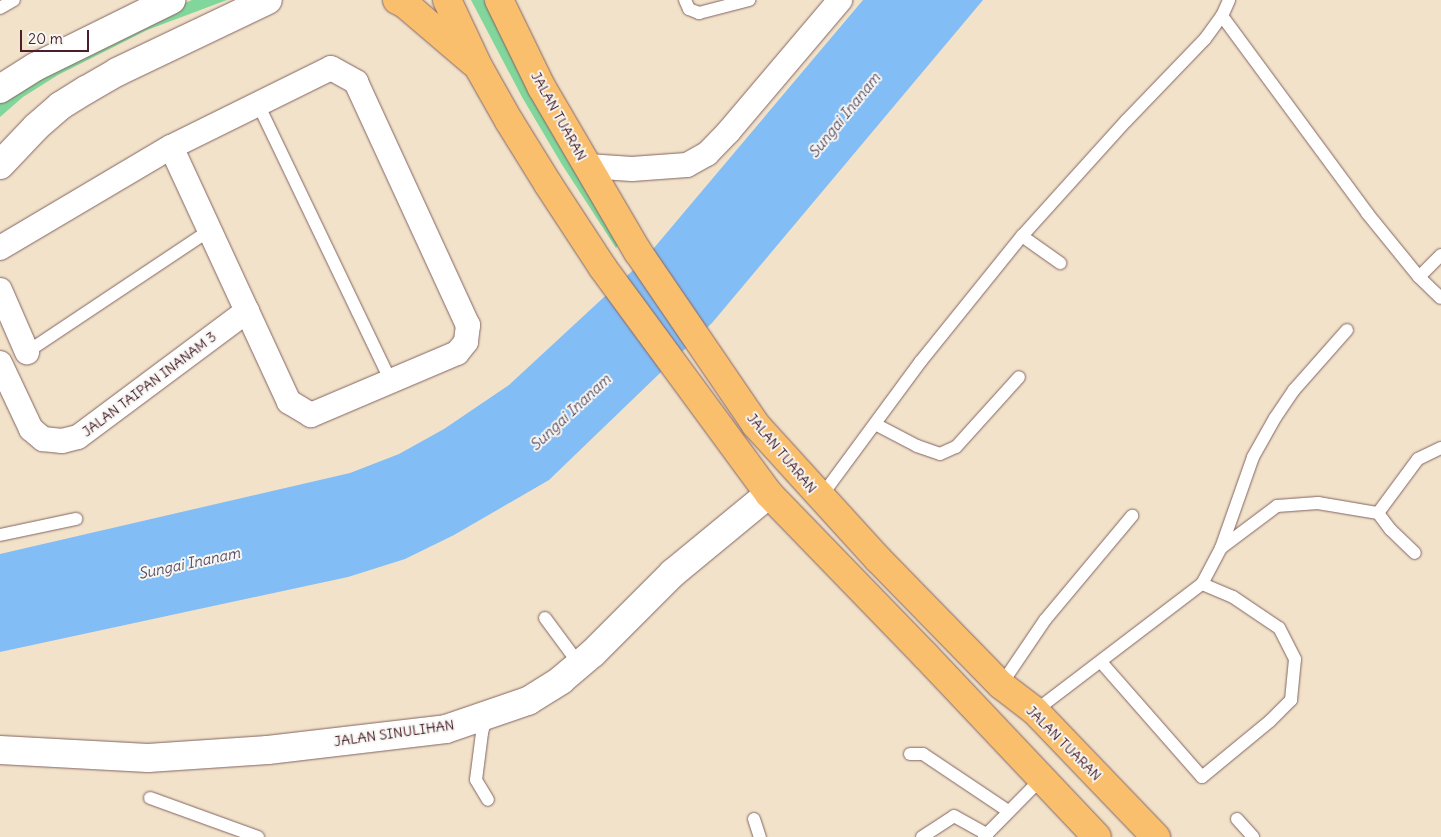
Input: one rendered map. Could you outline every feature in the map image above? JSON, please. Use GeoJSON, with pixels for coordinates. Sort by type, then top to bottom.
{"type":"FeatureCollection","features":[{"type":"Feature","properties":{"kind":"main road"},"geometry":{"type":"LineString","coordinates":[[397,0],[405,4],[479,68]]}},
{"type":"Feature","properties":{"kind":"main road"},"geometry":{"type":"LineString","coordinates":[[447,0],[479,68],[509,121],[603,268],[769,494],[925,655],[1040,780],[1097,837]]}},
{"type":"Feature","properties":{"kind":"main road","name":"JALAN TUARAN"},"geometry":{"type":"LineString","coordinates":[[499,0],[542,88],[638,252],[756,425],[820,498],[1001,685],[1035,711],[1156,837]]}},
{"type":"Feature","properties":{"kind":"street"},"geometry":{"type":"LineString","coordinates":[[0,165],[36,127],[60,106],[117,72],[268,0]]}},
{"type":"Feature","properties":{"kind":"street"},"geometry":{"type":"LineString","coordinates":[[587,166],[632,169],[687,165],[707,154],[730,131],[840,0]]}},
{"type":"Feature","properties":{"kind":"street"},"geometry":{"type":"LineString","coordinates":[[0,89],[35,67],[155,3]]}},
{"type":"Feature","properties":{"kind":"street"},"geometry":{"type":"LineString","coordinates":[[0,248],[171,147],[331,68],[356,82],[468,325],[466,342],[457,352],[311,415],[289,402],[171,147]]}},
{"type":"Feature","properties":{"kind":"street"},"geometry":{"type":"LineString","coordinates":[[0,290],[28,352]]}},
{"type":"Feature","properties":{"kind":"street","name":"JALAN TAIPAN INANAM 3"},"geometry":{"type":"LineString","coordinates":[[0,363],[31,429],[43,439],[62,442],[78,437],[247,311]]}},
{"type":"Feature","properties":{"kind":"street","name":"JALAN SINULIHAN"},"geometry":{"type":"LineString","coordinates":[[0,750],[148,758],[268,750],[446,729],[487,716],[528,701],[561,680],[673,573],[769,494]]}},
{"type":"Feature","properties":{"kind":"lane"},"geometry":{"type":"LineString","coordinates":[[0,8],[14,0]]}},
{"type":"Feature","properties":{"kind":"lane"},"geometry":{"type":"LineString","coordinates":[[685,0],[689,9],[699,13],[749,0]]}},
{"type":"Feature","properties":{"kind":"lane"},"geometry":{"type":"LineString","coordinates":[[820,498],[921,361],[1022,236],[1126,120],[1205,38],[1222,16],[1229,0]]}},
{"type":"Feature","properties":{"kind":"lane"},"geometry":{"type":"LineString","coordinates":[[1222,16],[1367,213],[1419,277],[1441,298]]}},
{"type":"Feature","properties":{"kind":"lane"},"geometry":{"type":"LineString","coordinates":[[258,104],[391,381]]}},
{"type":"Feature","properties":{"kind":"lane"},"geometry":{"type":"LineString","coordinates":[[28,352],[210,230]]}},
{"type":"Feature","properties":{"kind":"lane"},"geometry":{"type":"LineString","coordinates":[[1022,236],[1060,263]]}},
{"type":"Feature","properties":{"kind":"lane"},"geometry":{"type":"LineString","coordinates":[[1419,277],[1441,255]]}},
{"type":"Feature","properties":{"kind":"lane"},"geometry":{"type":"LineString","coordinates":[[1035,711],[1202,584],[1221,548],[1253,456],[1294,390],[1348,330]]}},
{"type":"Feature","properties":{"kind":"lane"},"geometry":{"type":"LineString","coordinates":[[875,424],[917,446],[940,454],[956,447],[1019,377]]}},
{"type":"Feature","properties":{"kind":"lane"},"geometry":{"type":"LineString","coordinates":[[1378,513],[1418,459],[1441,448]]}},
{"type":"Feature","properties":{"kind":"lane"},"geometry":{"type":"LineString","coordinates":[[1221,548],[1277,506],[1318,504],[1378,513],[1391,530],[1415,553]]}},
{"type":"Feature","properties":{"kind":"lane"},"geometry":{"type":"LineString","coordinates":[[1001,685],[1045,620],[1132,516]]}},
{"type":"Feature","properties":{"kind":"lane"},"geometry":{"type":"LineString","coordinates":[[0,535],[76,519]]}},
{"type":"Feature","properties":{"kind":"lane"},"geometry":{"type":"LineString","coordinates":[[1101,662],[1202,777],[1270,721],[1291,700],[1295,660],[1279,628],[1234,597],[1202,584]]}},
{"type":"Feature","properties":{"kind":"lane"},"geometry":{"type":"LineString","coordinates":[[545,618],[579,664]]}},
{"type":"Feature","properties":{"kind":"lane"},"geometry":{"type":"LineString","coordinates":[[487,716],[482,733],[476,780],[488,800]]}},
{"type":"Feature","properties":{"kind":"lane"},"geometry":{"type":"LineString","coordinates":[[910,754],[922,754],[1008,811]]}},
{"type":"Feature","properties":{"kind":"lane"},"geometry":{"type":"LineString","coordinates":[[922,837],[954,816],[985,835],[1040,780]]}},
{"type":"Feature","properties":{"kind":"lane"},"geometry":{"type":"LineString","coordinates":[[150,798],[258,837]]}},
{"type":"Feature","properties":{"kind":"lane"},"geometry":{"type":"LineString","coordinates":[[1237,819],[1253,837]]}},
{"type":"Feature","properties":{"kind":"lane"},"geometry":{"type":"LineString","coordinates":[[754,820],[760,837]]}},
{"type":"Feature","properties":{"kind":"green space"},"geometry":{"type":"Polygon","coordinates":[[[192,0],[227,0],[147,30],[58,75],[23,97],[0,117],[0,86],[138,22],[192,0]]]}},
{"type":"Feature","properties":{"kind":"green space"},"geometry":{"type":"Polygon","coordinates":[[[471,0],[484,0],[530,93],[567,159],[620,243],[616,248],[561,163],[522,97],[471,0]]]}},
{"type":"Feature","properties":{"kind":"water","name":"Sungai Inanam"},"geometry":{"type":"Polygon","coordinates":[[[863,0],[983,0],[712,323],[549,480],[454,535],[405,559],[348,577],[0,652],[0,554],[350,473],[399,454],[444,429],[509,385],[643,261],[863,0]]]}}]}
